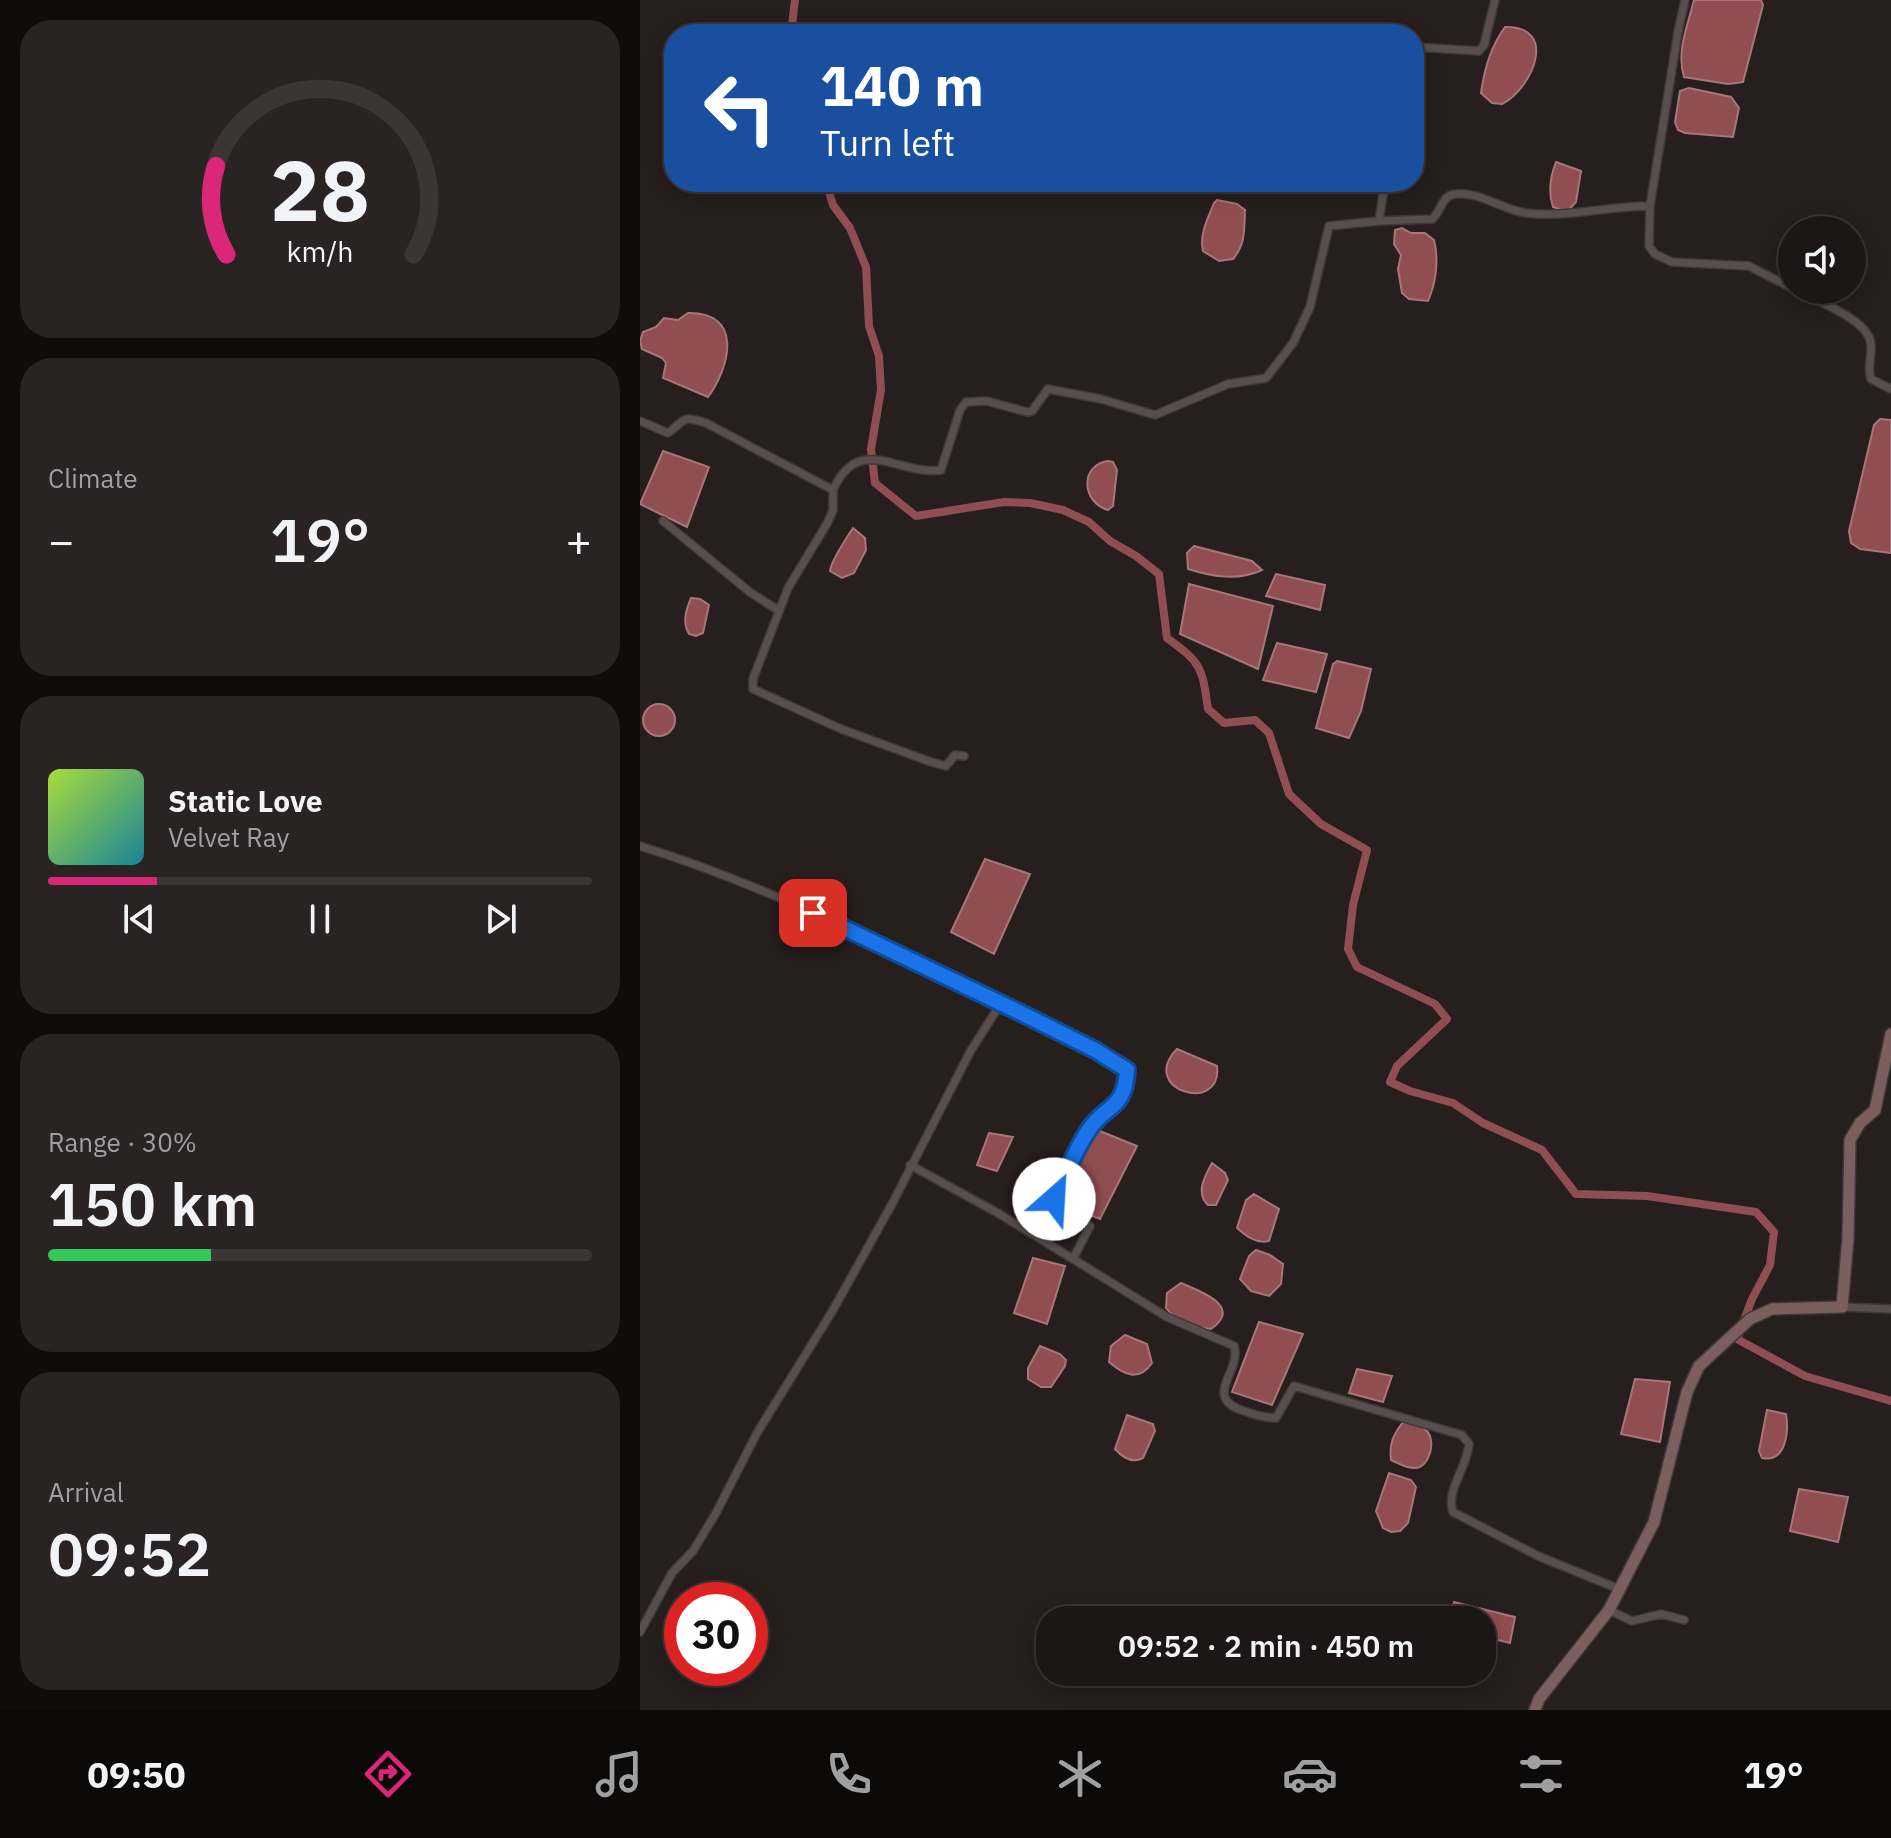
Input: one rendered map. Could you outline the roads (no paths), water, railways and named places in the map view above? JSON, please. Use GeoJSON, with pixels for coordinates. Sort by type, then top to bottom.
{"type":"FeatureCollection","features":[{"type":"Feature","properties":{"kind":"street"},"geometry":{"type":"LineString","coordinates":[[1424,48],[1479,51],[1484,45],[1495,0]]}},
{"type":"Feature","properties":{"kind":"street"},"geometry":{"type":"LineString","coordinates":[[1685,0],[1650,206],[1648,239],[1655,254],[1672,262],[1749,266],[1778,281]]}},
{"type":"Feature","properties":{"kind":"street"},"geometry":{"type":"LineString","coordinates":[[1379,221],[1383,192]]}},
{"type":"Feature","properties":{"kind":"street"},"geometry":{"type":"LineString","coordinates":[[964,756],[955,755],[946,766],[931,762],[841,729],[753,689],[753,679],[778,610],[795,574],[828,522],[833,510],[833,490],[842,474],[862,460],[892,461],[941,470],[960,410],[966,402],[987,401],[1027,412],[1032,411],[1048,389],[1101,399],[1155,415],[1228,384],[1264,379],[1278,366],[1293,343],[1310,307],[1329,226],[1432,219],[1447,196],[1453,194],[1474,195],[1502,207],[1528,213],[1650,206]]}},
{"type":"Feature","properties":{"kind":"street"},"geometry":{"type":"LineString","coordinates":[[1821,304],[1863,327],[1872,343],[1869,376],[1891,389]]}},
{"type":"Feature","properties":{"kind":"street"},"geometry":{"type":"LineString","coordinates":[[640,421],[668,433],[681,419],[688,417],[706,423],[833,490]]}},
{"type":"Feature","properties":{"kind":"street"},"geometry":{"type":"LineString","coordinates":[[663,521],[751,593],[778,610]]}},
{"type":"Feature","properties":{"kind":"street"},"geometry":{"type":"LineString","coordinates":[[640,846],[694,863],[789,901],[1001,1003],[1095,1050],[1127,1070],[1125,1092],[1113,1109],[1088,1131],[1052,1203],[1052,1206],[1090,1226],[1073,1259]]}},
{"type":"Feature","properties":{"kind":"street"},"geometry":{"type":"LineString","coordinates":[[640,1632],[672,1573],[693,1551],[716,1513],[757,1433],[840,1297],[934,1126],[970,1052],[1001,1003]]}},
{"type":"Feature","properties":{"kind":"street"},"geometry":{"type":"LineString","coordinates":[[1842,1307],[1848,1238],[1850,1140],[1860,1123],[1875,1110],[1891,1034]]}},
{"type":"Feature","properties":{"kind":"street"},"geometry":{"type":"LineString","coordinates":[[910,1165],[996,1212],[1167,1317],[1234,1346],[1236,1355],[1224,1391],[1226,1402],[1231,1406],[1261,1417],[1276,1418],[1294,1386],[1462,1435],[1469,1444],[1469,1455],[1451,1497],[1453,1512],[1538,1556],[1619,1589]]}},
{"type":"Feature","properties":{"kind":"street"},"geometry":{"type":"LineString","coordinates":[[1535,1710],[1539,1699],[1609,1610],[1654,1522],[1687,1392],[1699,1366],[1740,1327],[1761,1314],[1783,1308],[1891,1309]]}},
{"type":"Feature","properties":{"kind":"street"},"geometry":{"type":"LineString","coordinates":[[1609,1610],[1632,1621],[1661,1614],[1684,1620]]}},
{"type":"Feature","properties":{"kind":"waterway"},"geometry":{"type":"LineString","coordinates":[[792,24],[795,0]]}},
{"type":"Feature","properties":{"kind":"waterway"},"geometry":{"type":"LineString","coordinates":[[829,192],[833,205],[850,228],[866,267],[869,326],[879,356],[881,390],[871,449],[875,483],[916,516],[1004,502],[1030,503],[1063,510],[1089,522],[1110,541],[1159,574],[1167,638],[1198,667],[1208,709],[1224,723],[1255,720],[1269,733],[1289,794],[1321,824],[1367,850],[1353,905],[1348,949],[1357,967],[1435,1004],[1447,1019],[1397,1066],[1390,1082],[1453,1103],[1483,1123],[1542,1150],[1576,1194],[1647,1196],[1756,1212],[1774,1232],[1770,1265],[1752,1299],[1737,1339],[1805,1376],[1891,1401]]}}]}
